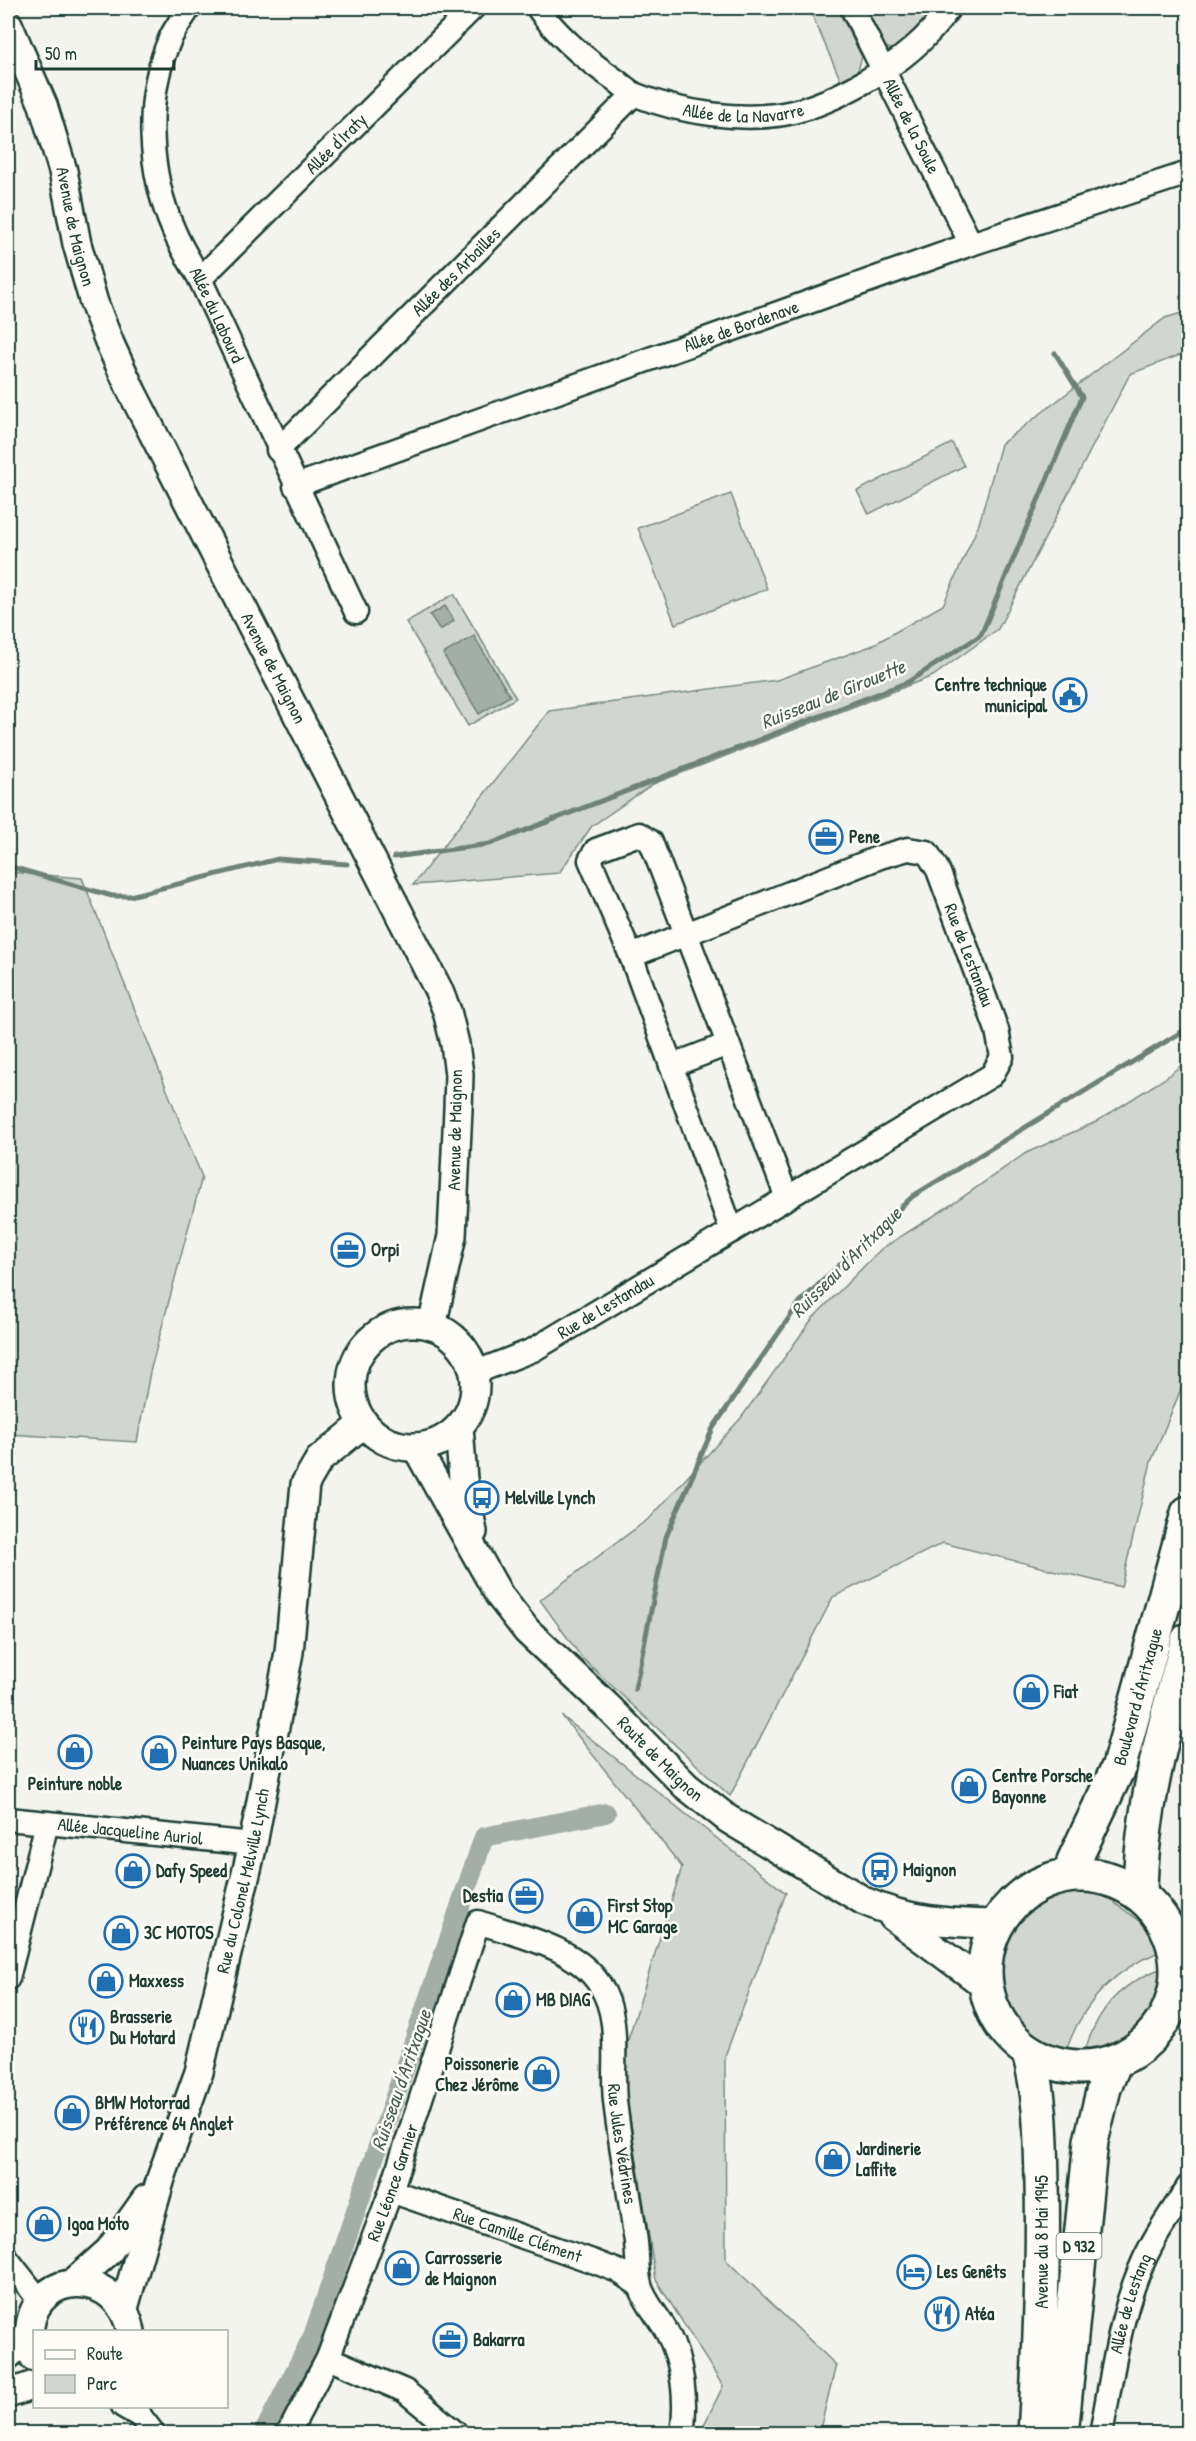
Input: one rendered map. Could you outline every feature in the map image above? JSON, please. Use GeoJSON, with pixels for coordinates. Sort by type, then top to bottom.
{"type":"FeatureCollection","features":[{"type":"Feature","properties":{"kind":"main road","name":"Boulevard d'Aritxague"},"geometry":{"type":"LineString","coordinates":[[1072,1874],[1074,1861],[1119,1766],[1188,1512]]}},
{"type":"Feature","properties":{"kind":"main road","name":"Boulevard d'Aritxague"},"geometry":{"type":"LineString","coordinates":[[1140,1894],[1140,1855],[1146,1809],[1167,1714],[1188,1640]]}},
{"type":"Feature","properties":{"kind":"main road"},"geometry":{"type":"LineString","coordinates":[[1072,1874],[1096,1875],[1119,1882],[1140,1894],[1155,1907],[1180,1936],[1178,1977],[1182,1987],[1164,2022],[1142,2046],[1115,2061],[1086,2067],[1074,2066],[1056,2064],[1029,2052],[1000,2024],[991,2006],[986,1986],[986,1954],[996,1924],[1015,1900],[1032,1887],[1072,1874]]}},
{"type":"Feature","properties":{"kind":"main road","name":"Avenue du 8 Mai 1945"},"geometry":{"type":"LineString","coordinates":[[1029,2052],[1040,2100],[1043,2204],[1043,2296],[1035,2433]]}},
{"type":"Feature","properties":{"kind":"main road","name":"Avenue du 8 Mai 1945"},"geometry":{"type":"LineString","coordinates":[[1061,2433],[1091,2140],[1104,2088],[1115,2061]]}},
{"type":"Feature","properties":{"kind":"street","name":"Allée du Labourd"},"geometry":{"type":"LineString","coordinates":[[189,8],[170,39],[158,77],[152,132],[156,167],[173,230],[200,279],[278,450],[356,612]]}},
{"type":"Feature","properties":{"kind":"street","name":"Allée d'Iraty"},"geometry":{"type":"LineString","coordinates":[[200,279],[472,8]]}},
{"type":"Feature","properties":{"kind":"street","name":"Allée de la Navarre"},"geometry":{"type":"LineString","coordinates":[[538,8],[554,31],[591,63],[634,94],[710,114],[762,116],[793,112],[835,98],[884,72],[923,40],[949,8]]}},
{"type":"Feature","properties":{"kind":"street","name":"Allée de la Soule"},"geometry":{"type":"LineString","coordinates":[[852,8],[971,244]]}},
{"type":"Feature","properties":{"kind":"street","name":"Avenue de Maignon"},"geometry":{"type":"LineString","coordinates":[[8,24],[43,105],[63,171],[77,244],[94,303],[110,344],[278,679],[429,970],[447,1011],[459,1074],[453,1225],[432,1326]]}},
{"type":"Feature","properties":{"kind":"street","name":"Allée des Arbailles"},"geometry":{"type":"LineString","coordinates":[[278,450],[634,94]]}},
{"type":"Feature","properties":{"kind":"street","name":"Allée de Bordenave"},"geometry":{"type":"LineString","coordinates":[[295,486],[971,244],[1188,173]]}},
{"type":"Feature","properties":{"kind":"street"},"geometry":{"type":"LineString","coordinates":[[732,1231],[631,956],[590,860],[596,850],[639,834],[651,842],[787,1198]]}},
{"type":"Feature","properties":{"kind":"street","name":"Rue de Lestandau"},"geometry":{"type":"LineString","coordinates":[[474,1373],[533,1350],[732,1231],[992,1075],[1002,1057],[998,1030],[938,870],[927,852],[908,849],[880,857],[631,956]]}},
{"type":"Feature","properties":{"kind":"street"},"geometry":{"type":"LineString","coordinates":[[671,1066],[728,1044]]}},
{"type":"Feature","properties":{"kind":"street"},"geometry":{"type":"LineString","coordinates":[[414,1323],[432,1326],[447,1333],[459,1343],[469,1357],[474,1373],[475,1392],[470,1410],[459,1427],[447,1437],[432,1444],[416,1447],[401,1446],[387,1441],[374,1434],[364,1423],[354,1405],[351,1386],[354,1366],[363,1348],[380,1332],[397,1325],[414,1323]]}},
{"type":"Feature","properties":{"kind":"street","name":"Rue du Colonel Melville Lynch"},"geometry":{"type":"LineString","coordinates":[[127,2320],[161,2178],[199,2072],[253,1844],[289,1653],[305,1485],[319,1460],[364,1423]]}},
{"type":"Feature","properties":{"kind":"street","name":"Route de Maignon"},"geometry":{"type":"LineString","coordinates":[[459,1427],[463,1479],[479,1557]]}},
{"type":"Feature","properties":{"kind":"street","name":"Route de Maignon"},"geometry":{"type":"LineString","coordinates":[[416,1447],[499,1595],[527,1631],[607,1706],[686,1786],[747,1830],[864,1902],[885,1911],[926,1921],[996,1924]]}},
{"type":"Feature","properties":{"kind":"street","name":"Allée Jacqueline Auriol"},"geometry":{"type":"LineString","coordinates":[[8,1819],[253,1844]]}},
{"type":"Feature","properties":{"kind":"street"},"geometry":{"type":"LineString","coordinates":[[8,1978],[47,1823]]}},
{"type":"Feature","properties":{"kind":"street","name":"Route de Maignon"},"geometry":{"type":"LineString","coordinates":[[885,1911],[986,1986]]}},
{"type":"Feature","properties":{"kind":"street","name":"Rue Léonce Garnier"},"geometry":{"type":"LineString","coordinates":[[288,2433],[328,2358],[391,2191],[478,1922]]}},
{"type":"Feature","properties":{"kind":"street","name":"Rue Jules Védrines"},"geometry":{"type":"LineString","coordinates":[[478,1922],[561,1951],[583,1966],[600,1984],[610,2006],[614,2025],[615,2099],[636,2239],[640,2286],[668,2334],[681,2374],[685,2405],[682,2433]]}},
{"type":"Feature","properties":{"kind":"street","name":"Rue du Colonel Melville Lynch"},"geometry":{"type":"LineString","coordinates":[[40,2301],[55,2289],[73,2283],[109,2251],[161,2178]]}},
{"type":"Feature","properties":{"kind":"street","name":"Allée de Lestang"},"geometry":{"type":"LineString","coordinates":[[1101,2433],[1120,2332],[1136,2284],[1151,2246],[1188,2187]]}},
{"type":"Feature","properties":{"kind":"street","name":"Rue Camille Clément"},"geometry":{"type":"LineString","coordinates":[[391,2191],[595,2262],[618,2271],[640,2286]]}},
{"type":"Feature","properties":{"kind":"street"},"geometry":{"type":"LineString","coordinates":[[8,2260],[40,2301],[31,2318],[31,2347],[8,2355]]}},
{"type":"Feature","properties":{"kind":"street"},"geometry":{"type":"LineString","coordinates":[[73,2283],[102,2288],[114,2296],[127,2320]]}},
{"type":"Feature","properties":{"kind":"street"},"geometry":{"type":"LineString","coordinates":[[328,2358],[405,2391],[457,2433]]}},
{"type":"Feature","properties":{"kind":"street"},"geometry":{"type":"LineString","coordinates":[[8,2394],[33,2385]]}},
{"type":"Feature","properties":{"kind":"green space"},"geometry":{"type":"Polygon","coordinates":[[[809,8],[837,8],[862,57],[857,73],[841,81],[809,8]]]}},
{"type":"Feature","properties":{"kind":"green space"},"geometry":{"type":"Polygon","coordinates":[[[865,8],[937,8],[894,51],[884,46],[865,8]]]}},
{"type":"Feature","properties":{"kind":"green space"},"geometry":{"type":"Polygon","coordinates":[[[1188,311],[1188,352],[1130,374],[998,629],[933,676],[653,784],[592,826],[559,873],[413,885],[549,711],[777,680],[871,646],[943,605],[979,524],[1001,444],[1165,318],[1188,311]]]}},
{"type":"Feature","properties":{"kind":"green space"},"geometry":{"type":"Polygon","coordinates":[[[952,443],[964,466],[869,514],[857,491],[952,443]]]}},
{"type":"Feature","properties":{"kind":"green space"},"geometry":{"type":"Polygon","coordinates":[[[731,494],[767,589],[675,624],[638,528],[731,494]]]}},
{"type":"Feature","properties":{"kind":"green space"},"geometry":{"type":"Polygon","coordinates":[[[454,594],[516,698],[468,726],[406,622],[454,594]]]}},
{"type":"Feature","properties":{"kind":"green space"},"geometry":{"type":"Polygon","coordinates":[[[8,872],[82,878],[202,1177],[150,1372],[137,1442],[8,1434],[8,872]]]}},
{"type":"Feature","properties":{"kind":"green space"},"geometry":{"type":"Polygon","coordinates":[[[1188,1060],[1188,1372],[1151,1462],[1121,1587],[943,1543],[833,1597],[730,1796],[582,1658],[540,1600],[651,1517],[741,1418],[812,1319],[881,1249],[954,1203],[1026,1153],[1096,1122],[1164,1079],[1188,1060]]]}},
{"type":"Feature","properties":{"kind":"green space"},"geometry":{"type":"Polygon","coordinates":[[[562,1716],[786,1893],[725,2056],[726,2260],[836,2365],[819,2433],[700,2433],[723,2386],[656,2280],[621,2062],[682,1867],[562,1716]]]}},
{"type":"Feature","properties":{"kind":"green space"},"geometry":{"type":"Polygon","coordinates":[[[1080,1886],[1106,1890],[1116,1904],[1153,1930],[1159,1952],[1127,1968],[1101,1991],[1081,2018],[1066,2051],[1043,2042],[1022,2028],[1008,2011],[999,1992],[996,1971],[999,1951],[1006,1932],[1017,1915],[1033,1900],[1053,1890],[1080,1886]]]}},
{"type":"Feature","properties":{"kind":"green space"},"geometry":{"type":"Polygon","coordinates":[[[1162,1968],[1155,2001],[1140,2026],[1129,2036],[1116,2043],[1084,2054],[1095,2024],[1111,2000],[1133,1982],[1162,1968]]]}},
{"type":"Feature","properties":{"kind":"shaded area"},"geometry":{"type":"Polygon","coordinates":[[[445,606],[454,621],[440,630],[430,615],[445,606]]]}},
{"type":"Feature","properties":{"kind":"shaded area"},"geometry":{"type":"Polygon","coordinates":[[[474,636],[510,696],[479,714],[443,654],[474,636]]]}},
{"type":"Feature","properties":{"kind":"waterway","name":"Ruisseau de Girouette"},"geometry":{"type":"LineString","coordinates":[[394,857],[490,844],[908,682],[981,635],[1082,397],[1055,353]]}},
{"type":"Feature","properties":{"kind":"waterway","name":"Ruisseau de Girouette"},"geometry":{"type":"LineString","coordinates":[[8,866],[112,896],[130,896],[278,859],[347,864]]}},
{"type":"Feature","properties":{"kind":"waterway","name":"Ruisseau d'Aritxague"},"geometry":{"type":"LineString","coordinates":[[635,1689],[666,1537],[713,1428],[800,1302],[913,1196],[1188,1028]]}},
{"type":"Feature","properties":{"kind":"waterway","name":"Ruisseau d'Aritxague"},"geometry":{"type":"LineString","coordinates":[[263,2434],[313,2336],[484,1837],[606,1813]]}},
{"type":"Feature","properties":{"kind":"place","name":"Centre technique municipal"},"geometry":{"type":"Point","coordinates":[1070,695]}},
{"type":"Feature","properties":{"kind":"place","name":"Pene"},"geometry":{"type":"Point","coordinates":[826,837]}},
{"type":"Feature","properties":{"kind":"place","name":"Orpi"},"geometry":{"type":"Point","coordinates":[348,1250]}},
{"type":"Feature","properties":{"kind":"place","name":"Melville Lynch"},"geometry":{"type":"Point","coordinates":[482,1498]}},
{"type":"Feature","properties":{"kind":"place","name":"Fiat"},"geometry":{"type":"Point","coordinates":[1031,1692]}},
{"type":"Feature","properties":{"kind":"place","name":"Peinture noble"},"geometry":{"type":"Point","coordinates":[75,1752]}},
{"type":"Feature","properties":{"kind":"place","name":"Peinture Pays Basque, Nuances Unikalo"},"geometry":{"type":"Point","coordinates":[159,1753]}},
{"type":"Feature","properties":{"kind":"place","name":"Centre Porsche Bayonne"},"geometry":{"type":"Point","coordinates":[969,1786]}},
{"type":"Feature","properties":{"kind":"place","name":"Maignon"},"geometry":{"type":"Point","coordinates":[880,1870]}},
{"type":"Feature","properties":{"kind":"place","name":"Dafy Speed"},"geometry":{"type":"Point","coordinates":[133,1871]}},
{"type":"Feature","properties":{"kind":"place","name":"Destia"},"geometry":{"type":"Point","coordinates":[526,1896]}},
{"type":"Feature","properties":{"kind":"place","name":"First Stop MC Garage"},"geometry":{"type":"Point","coordinates":[585,1916]}},
{"type":"Feature","properties":{"kind":"place","name":"3C MOTOS"},"geometry":{"type":"Point","coordinates":[121,1933]}},
{"type":"Feature","properties":{"kind":"place","name":"Maxxess"},"geometry":{"type":"Point","coordinates":[106,1981]}},
{"type":"Feature","properties":{"kind":"place","name":"MB DIAG"},"geometry":{"type":"Point","coordinates":[513,2000]}},
{"type":"Feature","properties":{"kind":"place","name":"Brasserie Du Motard"},"geometry":{"type":"Point","coordinates":[87,2027]}},
{"type":"Feature","properties":{"kind":"place","name":"Poissonerie Chez Jérôme"},"geometry":{"type":"Point","coordinates":[542,2074]}},
{"type":"Feature","properties":{"kind":"place","name":"BMW Motorrad Préférence 64 Anglet"},"geometry":{"type":"Point","coordinates":[72,2113]}},
{"type":"Feature","properties":{"kind":"place","name":"Jardinerie Laffite"},"geometry":{"type":"Point","coordinates":[833,2159]}},
{"type":"Feature","properties":{"kind":"place","name":"Igoa Moto"},"geometry":{"type":"Point","coordinates":[44,2224]}},
{"type":"Feature","properties":{"kind":"place","name":"Carrosserie de Maignon"},"geometry":{"type":"Point","coordinates":[402,2268]}},
{"type":"Feature","properties":{"kind":"place","name":"Les Genêts"},"geometry":{"type":"Point","coordinates":[914,2272]}},
{"type":"Feature","properties":{"kind":"place","name":"Atéa"},"geometry":{"type":"Point","coordinates":[942,2314]}},
{"type":"Feature","properties":{"kind":"place","name":"Bakarra"},"geometry":{"type":"Point","coordinates":[450,2340]}}]}
